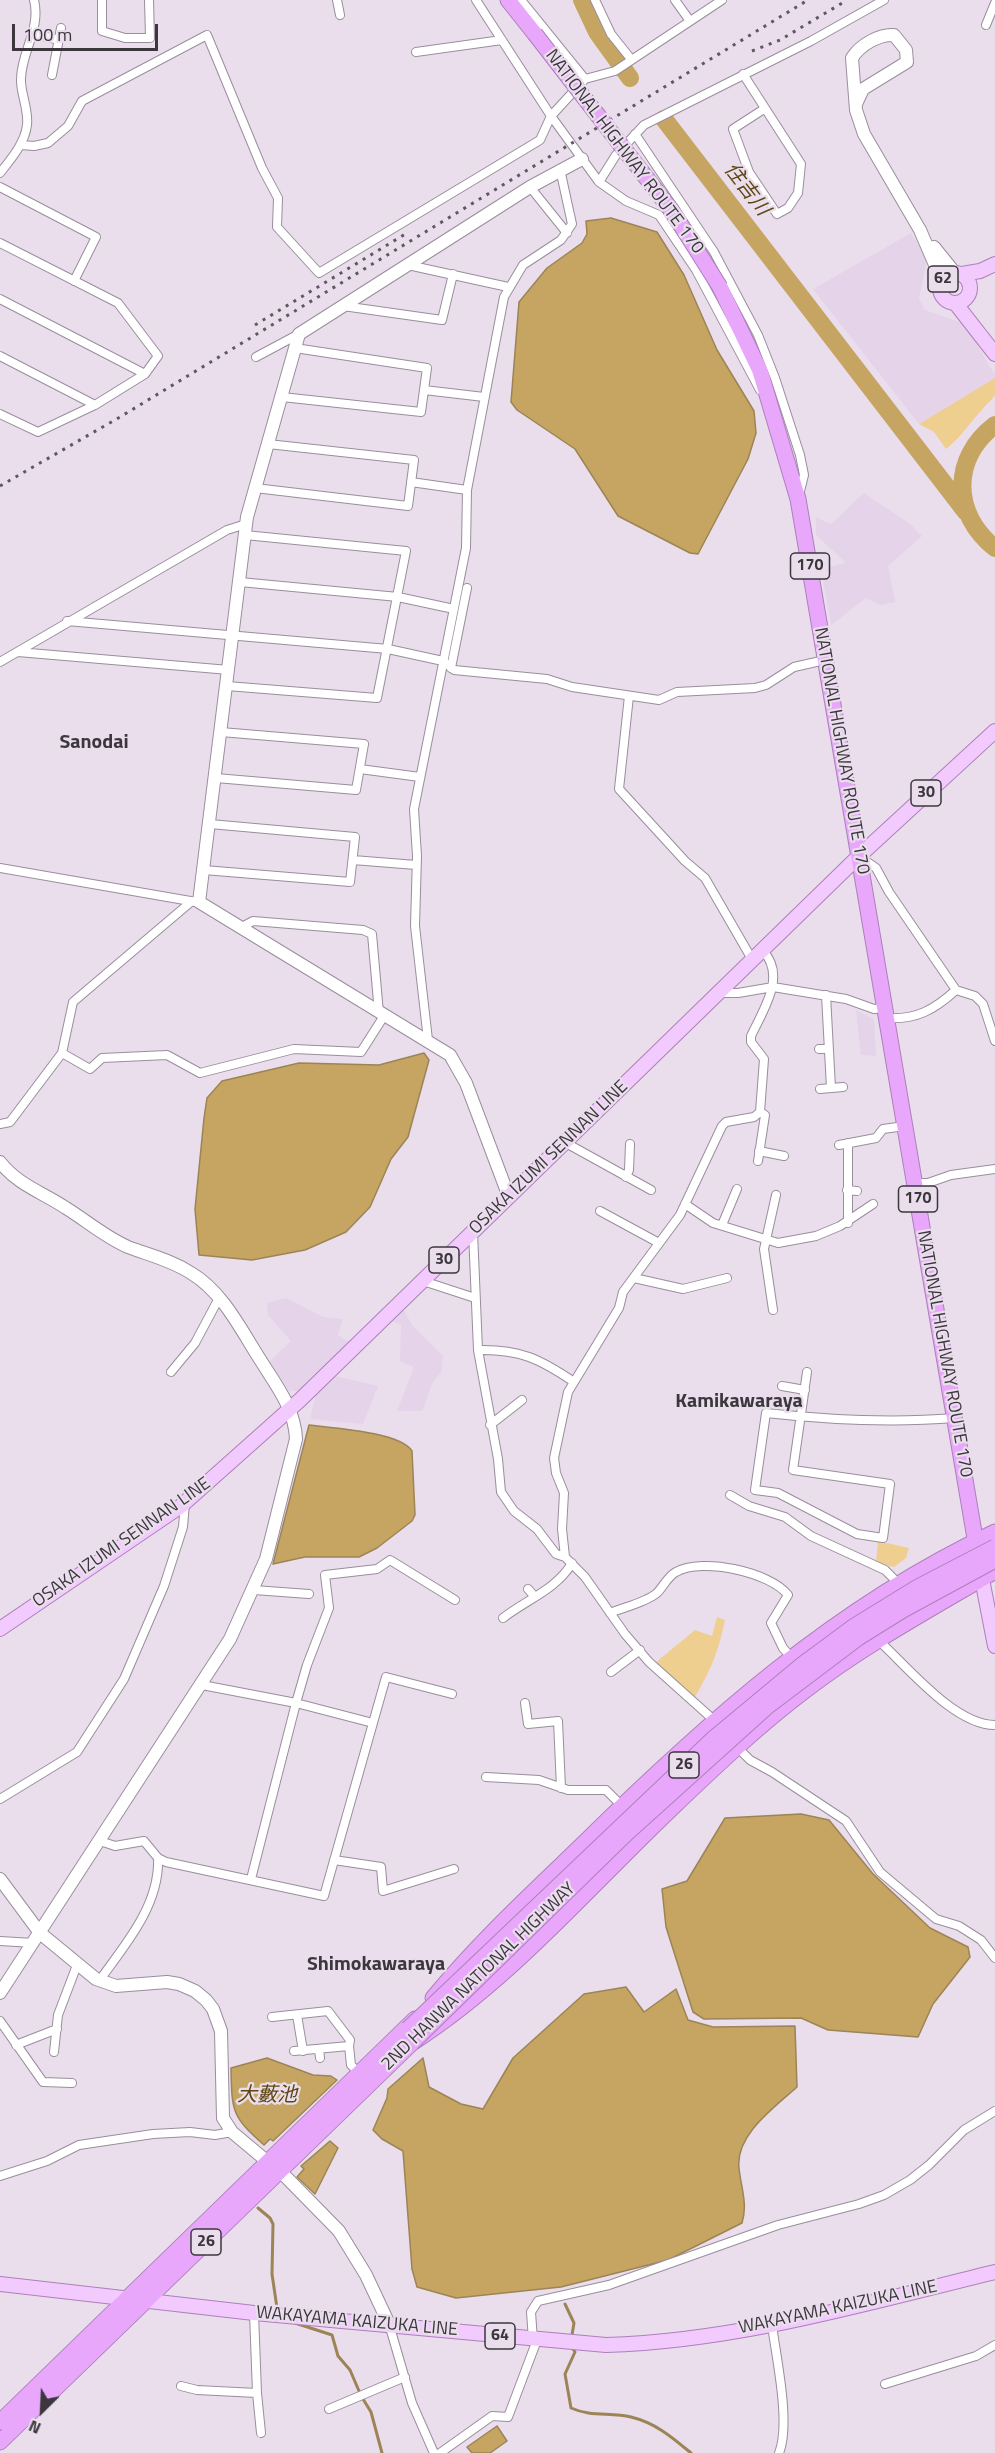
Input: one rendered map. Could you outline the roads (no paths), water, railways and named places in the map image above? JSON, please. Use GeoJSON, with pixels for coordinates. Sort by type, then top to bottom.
{"type":"FeatureCollection","features":[{"type":"Feature","properties":{"kind":"highway","name":"NATIONAL HIGHWAY ROUTE 170"},"geometry":{"type":"LineString","coordinates":[[508,0],[672,211],[720,287],[760,371],[776,419],[798,499],[976,1541],[989,1575]]}},
{"type":"Feature","properties":{"kind":"highway","name":"26"},"geometry":{"type":"LineString","coordinates":[[410,2036],[465,1959],[622,1806],[716,1721],[791,1657],[899,1584],[995,1532]]}},
{"type":"Feature","properties":{"kind":"highway","name":"2ND HANWA NATIONAL HIGHWAY"},"geometry":{"type":"LineString","coordinates":[[0,2442],[148,2300],[359,2073],[410,2036],[714,1738],[785,1678],[872,1616],[918,1587],[995,1547]]}},
{"type":"Feature","properties":{"kind":"highway","name":"2ND HANWA NATIONAL HIGHWAY"},"geometry":{"type":"LineString","coordinates":[[0,2422],[243,2190],[273,2167],[626,1834],[768,1706],[858,1638],[903,1610],[995,1560]]}},
{"type":"Feature","properties":{"kind":"highway","name":"26"},"geometry":{"type":"LineString","coordinates":[[410,2036],[441,2025],[517,1960],[672,1809],[806,1690],[878,1640],[989,1575]]}},
{"type":"Feature","properties":{"kind":"main road","name":"62"},"geometry":{"type":"LineString","coordinates":[[993,351],[956,304],[947,301],[941,294],[942,281],[958,274],[980,271],[995,264]]}},
{"type":"Feature","properties":{"kind":"main road","name":"62"},"geometry":{"type":"LineString","coordinates":[[956,304],[963,302],[970,291],[995,272]]}},
{"type":"Feature","properties":{"kind":"main road","name":"62"},"geometry":{"type":"LineString","coordinates":[[958,274],[968,279],[975,312],[990,340],[993,351]]}},
{"type":"Feature","properties":{"kind":"main road","name":"OSAKA IZUMI SENNAN LINE"},"geometry":{"type":"LineString","coordinates":[[0,1629],[185,1503],[290,1410],[859,856],[995,731]]}},
{"type":"Feature","properties":{"kind":"main road"},"geometry":{"type":"LineString","coordinates":[[989,1575],[995,1646]]}},
{"type":"Feature","properties":{"kind":"main road","name":"WAKAYAMA KAIZUKA LINE"},"geometry":{"type":"LineString","coordinates":[[0,2284],[130,2297],[254,2313],[606,2345],[657,2344],[772,2325],[995,2272]]}},
{"type":"Feature","properties":{"kind":"street"},"geometry":{"type":"LineString","coordinates":[[0,173],[21,145],[27,124],[21,77],[34,34],[36,9],[34,0]]}},
{"type":"Feature","properties":{"kind":"street"},"geometry":{"type":"LineString","coordinates":[[102,0],[102,31],[125,38],[150,38],[149,0]]}},
{"type":"Feature","properties":{"kind":"street"},"geometry":{"type":"LineString","coordinates":[[337,0],[340,15]]}},
{"type":"Feature","properties":{"kind":"street"},"geometry":{"type":"LineString","coordinates":[[476,0],[551,116],[599,182],[626,201],[659,215],[696,270],[776,419]]}},
{"type":"Feature","properties":{"kind":"street"},"geometry":{"type":"LineString","coordinates":[[521,0],[585,79]]}},
{"type":"Feature","properties":{"kind":"street"},"geometry":{"type":"LineString","coordinates":[[595,0],[611,33],[631,59]]}},
{"type":"Feature","properties":{"kind":"street"},"geometry":{"type":"LineString","coordinates":[[675,0],[690,21]]}},
{"type":"Feature","properties":{"kind":"street"},"geometry":{"type":"LineString","coordinates":[[21,145],[34,146],[48,143],[68,126],[82,101],[207,35],[262,168],[278,198],[278,227],[298,253],[319,273],[540,140],[551,116],[585,79],[615,71],[722,0]]}},
{"type":"Feature","properties":{"kind":"street"},"geometry":{"type":"LineString","coordinates":[[599,182],[616,154],[644,125],[811,41],[884,0]]}},
{"type":"Feature","properties":{"kind":"street"},"geometry":{"type":"LineString","coordinates":[[986,25],[995,3]]}},
{"type":"Feature","properties":{"kind":"street"},"geometry":{"type":"LineString","coordinates":[[52,75],[61,28]]}},
{"type":"Feature","properties":{"kind":"street"},"geometry":{"type":"LineString","coordinates":[[34,34],[59,40]]}},
{"type":"Feature","properties":{"kind":"street"},"geometry":{"type":"LineString","coordinates":[[856,104],[863,89],[907,62],[906,50],[894,35],[885,34],[861,47],[852,58],[856,104],[859,122],[866,140],[920,230],[942,281]]}},
{"type":"Feature","properties":{"kind":"street"},"geometry":{"type":"LineString","coordinates":[[416,52],[502,40]]}},
{"type":"Feature","properties":{"kind":"street"},"geometry":{"type":"LineString","coordinates":[[743,74],[801,164],[798,193],[788,208],[777,214],[749,172],[733,129],[764,109]]}},
{"type":"Feature","properties":{"kind":"street"},"geometry":{"type":"LineString","coordinates":[[635,134],[650,160],[714,252],[758,334],[800,455],[804,475],[798,499]]}},
{"type":"Feature","properties":{"kind":"street"},"geometry":{"type":"LineString","coordinates":[[256,357],[299,334],[530,187],[582,159]]}},
{"type":"Feature","properties":{"kind":"street"},"geometry":{"type":"LineString","coordinates":[[428,1040],[415,926],[414,809],[466,548],[467,490],[508,287],[523,265],[561,240],[572,224],[560,169]]}},
{"type":"Feature","properties":{"kind":"street"},"geometry":{"type":"LineString","coordinates":[[0,187],[96,237],[74,281]]}},
{"type":"Feature","properties":{"kind":"street"},"geometry":{"type":"LineString","coordinates":[[530,187],[567,233]]}},
{"type":"Feature","properties":{"kind":"street"},"geometry":{"type":"LineString","coordinates":[[920,230],[958,274]]}},
{"type":"Feature","properties":{"kind":"street"},"geometry":{"type":"LineString","coordinates":[[0,243],[118,303],[158,356],[145,374],[94,405],[38,432],[0,414]]}},
{"type":"Feature","properties":{"kind":"street"},"geometry":{"type":"LineString","coordinates":[[408,265],[508,287]]}},
{"type":"Feature","properties":{"kind":"street"},"geometry":{"type":"LineString","coordinates":[[341,306],[442,320],[453,274]]}},
{"type":"Feature","properties":{"kind":"street"},"geometry":{"type":"LineString","coordinates":[[0,299],[145,374]]}},
{"type":"Feature","properties":{"kind":"street"},"geometry":{"type":"LineString","coordinates":[[0,1124],[10,1122],[62,1053],[73,1002],[196,902],[204,870],[246,529],[255,488],[299,334]]}},
{"type":"Feature","properties":{"kind":"street"},"geometry":{"type":"LineString","coordinates":[[282,397],[421,412],[427,368],[295,348]]}},
{"type":"Feature","properties":{"kind":"street"},"geometry":{"type":"LineString","coordinates":[[0,356],[94,405]]}},
{"type":"Feature","properties":{"kind":"street"},"geometry":{"type":"LineString","coordinates":[[424,390],[484,398]]}},
{"type":"Feature","properties":{"kind":"street"},"geometry":{"type":"LineString","coordinates":[[255,488],[408,506],[414,460],[268,444]]}},
{"type":"Feature","properties":{"kind":"street"},"geometry":{"type":"LineString","coordinates":[[411,482],[467,490]]}},
{"type":"Feature","properties":{"kind":"street"},"geometry":{"type":"LineString","coordinates":[[0,662],[227,530],[246,529],[406,551],[377,698],[227,686]]}},
{"type":"Feature","properties":{"kind":"street"},"geometry":{"type":"LineString","coordinates":[[240,582],[398,597],[454,609]]}},
{"type":"Feature","properties":{"kind":"street"},"geometry":{"type":"LineString","coordinates":[[451,668],[467,588]]}},
{"type":"Feature","properties":{"kind":"street"},"geometry":{"type":"LineString","coordinates":[[67,621],[388,649],[443,661],[451,668],[547,679],[572,687],[659,700],[677,692],[755,688],[766,685],[794,667],[825,660]]}},
{"type":"Feature","properties":{"kind":"street"},"geometry":{"type":"LineString","coordinates":[[18,652],[229,670]]}},
{"type":"Feature","properties":{"kind":"street"},"geometry":{"type":"LineString","coordinates":[[629,696],[619,789],[685,861],[705,878],[758,956],[773,968],[773,987],[751,1036],[751,1042],[764,1059],[760,1112],[754,1117],[726,1122],[722,1126],[685,1204],[634,1278],[574,1382],[563,1410],[554,1458],[556,1473],[564,1493],[562,1529],[569,1560],[640,1650],[716,1721],[750,1760],[846,1821],[880,1872],[936,1919],[958,1926],[981,1940],[995,1958]]}},
{"type":"Feature","properties":{"kind":"street"},"geometry":{"type":"LineString","coordinates":[[216,778],[356,790],[364,744],[221,732]]}},
{"type":"Feature","properties":{"kind":"street"},"geometry":{"type":"LineString","coordinates":[[360,769],[420,777]]}},
{"type":"Feature","properties":{"kind":"street"},"geometry":{"type":"LineString","coordinates":[[204,870],[350,882],[353,860],[355,837],[210,824]]}},
{"type":"Feature","properties":{"kind":"street"},"geometry":{"type":"LineString","coordinates":[[859,856],[876,868],[889,892],[956,990],[975,996],[983,1004],[995,1041]]}},
{"type":"Feature","properties":{"kind":"street"},"geometry":{"type":"LineString","coordinates":[[353,860],[416,865]]}},
{"type":"Feature","properties":{"kind":"street"},"geometry":{"type":"LineString","coordinates":[[0,868],[196,902],[242,927],[382,1015],[428,1040],[450,1055],[460,1068],[509,1197]]}},
{"type":"Feature","properties":{"kind":"street"},"geometry":{"type":"LineString","coordinates":[[62,1053],[90,1069],[102,1058],[167,1055],[200,1073],[294,1049],[360,1052],[382,1015],[372,934],[363,930],[253,921],[242,927]]}},
{"type":"Feature","properties":{"kind":"street"},"geometry":{"type":"LineString","coordinates":[[720,993],[738,993],[773,987],[826,995],[905,1019],[940,1004],[956,990]]}},
{"type":"Feature","properties":{"kind":"street"},"geometry":{"type":"LineString","coordinates":[[826,995],[823,1049],[831,1088]]}},
{"type":"Feature","properties":{"kind":"street"},"geometry":{"type":"LineString","coordinates":[[820,1089],[843,1087]]}},
{"type":"Feature","properties":{"kind":"street"},"geometry":{"type":"LineString","coordinates":[[758,1161],[765,1115],[760,1112]]}},
{"type":"Feature","properties":{"kind":"street"},"geometry":{"type":"LineString","coordinates":[[848,1223],[852,1191],[844,1144],[876,1138],[883,1129],[905,1126]]}},
{"type":"Feature","properties":{"kind":"street"},"geometry":{"type":"LineString","coordinates":[[566,1143],[651,1190]]}},
{"type":"Feature","properties":{"kind":"street"},"geometry":{"type":"LineString","coordinates":[[626,1177],[629,1170],[630,1144]]}},
{"type":"Feature","properties":{"kind":"street"},"geometry":{"type":"LineString","coordinates":[[759,1151],[784,1156]]}},
{"type":"Feature","properties":{"kind":"street"},"geometry":{"type":"LineString","coordinates":[[0,1162],[11,1176],[23,1185],[65,1207],[110,1238],[157,1255],[192,1273],[219,1298],[290,1410],[295,1423],[296,1439],[266,1560],[230,1639],[0,1993]]}},
{"type":"Feature","properties":{"kind":"street"},"geometry":{"type":"LineString","coordinates":[[915,1184],[928,1183],[951,1175],[995,1169]]}},
{"type":"Feature","properties":{"kind":"street"},"geometry":{"type":"LineString","coordinates":[[722,1225],[737,1189]]}},
{"type":"Feature","properties":{"kind":"street"},"geometry":{"type":"LineString","coordinates":[[773,1310],[764,1249],[776,1195]]}},
{"type":"Feature","properties":{"kind":"street"},"geometry":{"type":"LineString","coordinates":[[685,1204],[713,1222],[778,1243],[797,1240],[848,1223],[873,1204]]}},
{"type":"Feature","properties":{"kind":"street"},"geometry":{"type":"LineString","coordinates":[[600,1211],[659,1243]]}},
{"type":"Feature","properties":{"kind":"street"},"geometry":{"type":"LineString","coordinates":[[473,1232],[478,1350],[498,1459],[499,1483],[506,1502],[537,1529],[556,1554],[569,1560]]}},
{"type":"Feature","properties":{"kind":"street"},"geometry":{"type":"LineString","coordinates":[[634,1278],[683,1289],[728,1278]]}},
{"type":"Feature","properties":{"kind":"street"},"geometry":{"type":"LineString","coordinates":[[423,1281],[475,1298]]}},
{"type":"Feature","properties":{"kind":"street"},"geometry":{"type":"LineString","coordinates":[[171,1371],[195,1343],[219,1298]]}},
{"type":"Feature","properties":{"kind":"street"},"geometry":{"type":"LineString","coordinates":[[478,1350],[504,1350],[525,1354],[574,1382]]}},
{"type":"Feature","properties":{"kind":"street"},"geometry":{"type":"LineString","coordinates":[[807,1372],[805,1390],[801,1417],[794,1470],[890,1484],[883,1538],[857,1534],[778,1493],[755,1490],[766,1413],[801,1417],[909,1422],[955,1418]]}},
{"type":"Feature","properties":{"kind":"street"},"geometry":{"type":"LineString","coordinates":[[782,1386],[805,1390]]}},
{"type":"Feature","properties":{"kind":"street"},"geometry":{"type":"LineString","coordinates":[[490,1425],[522,1400]]}},
{"type":"Feature","properties":{"kind":"street"},"geometry":{"type":"LineString","coordinates":[[730,1495],[749,1506],[784,1517],[811,1536],[885,1570],[899,1584]]}},
{"type":"Feature","properties":{"kind":"street"},"geometry":{"type":"LineString","coordinates":[[0,1799],[77,1752],[124,1679],[164,1586],[183,1527],[185,1503]]}},
{"type":"Feature","properties":{"kind":"street"},"geometry":{"type":"LineString","coordinates":[[251,1879],[296,1703],[307,1665],[329,1608],[325,1575],[377,1569],[390,1560],[456,1600]]}},
{"type":"Feature","properties":{"kind":"street"},"geometry":{"type":"LineString","coordinates":[[503,1618],[566,1573],[569,1560]]}},
{"type":"Feature","properties":{"kind":"street"},"geometry":{"type":"LineString","coordinates":[[610,1613],[656,1594],[676,1572],[713,1565],[753,1574],[781,1586],[788,1594],[771,1623],[783,1648],[791,1657]]}},
{"type":"Feature","properties":{"kind":"street"},"geometry":{"type":"LineString","coordinates":[[528,1589],[535,1597]]}},
{"type":"Feature","properties":{"kind":"street"},"geometry":{"type":"LineString","coordinates":[[254,1590],[309,1594]]}},
{"type":"Feature","properties":{"kind":"street"},"geometry":{"type":"LineString","coordinates":[[878,1640],[951,1707],[982,1724],[995,1725]]}},
{"type":"Feature","properties":{"kind":"street"},"geometry":{"type":"LineString","coordinates":[[611,1672],[640,1650]]}},
{"type":"Feature","properties":{"kind":"street"},"geometry":{"type":"LineString","coordinates":[[100,1841],[115,1846],[144,1841],[158,1858],[166,1862],[324,1896],[386,1677],[452,1694]]}},
{"type":"Feature","properties":{"kind":"street"},"geometry":{"type":"LineString","coordinates":[[202,1685],[296,1703],[373,1724]]}},
{"type":"Feature","properties":{"kind":"street"},"geometry":{"type":"LineString","coordinates":[[525,1703],[528,1724],[558,1721],[561,1788]]}},
{"type":"Feature","properties":{"kind":"street"},"geometry":{"type":"LineString","coordinates":[[486,1777],[539,1780],[561,1788],[606,1790],[622,1806]]}},
{"type":"Feature","properties":{"kind":"street"},"geometry":{"type":"LineString","coordinates":[[99,1981],[133,1933],[153,1896],[158,1882],[158,1858]]}},
{"type":"Feature","properties":{"kind":"street"},"geometry":{"type":"LineString","coordinates":[[334,1860],[381,1867],[383,1891],[454,1869]]}},
{"type":"Feature","properties":{"kind":"street"},"geometry":{"type":"LineString","coordinates":[[0,1879],[37,1938],[99,1981],[116,1986],[167,1982],[179,1984],[195,1991],[213,2009],[222,2031],[224,2118],[232,2132],[273,2167],[339,2231],[366,2275],[389,2324],[412,2403],[434,2453]]}},
{"type":"Feature","properties":{"kind":"street"},"geometry":{"type":"LineString","coordinates":[[0,1941],[37,1938]]}},
{"type":"Feature","properties":{"kind":"street"},"geometry":{"type":"LineString","coordinates":[[54,2052],[58,2015],[77,1965]]}},
{"type":"Feature","properties":{"kind":"street"},"geometry":{"type":"LineString","coordinates":[[272,2017],[328,2011],[350,2040],[351,2065],[359,2073]]}},
{"type":"Feature","properties":{"kind":"street"},"geometry":{"type":"LineString","coordinates":[[297,2015],[299,2051],[320,2054],[349,2046]]}},
{"type":"Feature","properties":{"kind":"street"},"geometry":{"type":"LineString","coordinates":[[0,2021],[16,2045],[30,2060],[43,2082],[72,2083]]}},
{"type":"Feature","properties":{"kind":"street"},"geometry":{"type":"LineString","coordinates":[[16,2045],[57,2029]]}},
{"type":"Feature","properties":{"kind":"street"},"geometry":{"type":"LineString","coordinates":[[440,2453],[492,2416],[508,2417],[535,2340],[531,2312],[538,2301],[609,2285],[778,2224],[859,2204],[884,2195],[916,2175],[964,2130],[995,2111]]}},
{"type":"Feature","properties":{"kind":"street"},"geometry":{"type":"LineString","coordinates":[[0,2176],[47,2161],[79,2145],[153,2134],[190,2132],[215,2135],[232,2132]]}},
{"type":"Feature","properties":{"kind":"street"},"geometry":{"type":"LineString","coordinates":[[254,2313],[256,2393],[261,2433]]}},
{"type":"Feature","properties":{"kind":"street"},"geometry":{"type":"LineString","coordinates":[[772,2325],[782,2395],[783,2436],[779,2453]]}},
{"type":"Feature","properties":{"kind":"street"},"geometry":{"type":"LineString","coordinates":[[885,2384],[976,2356],[995,2345]]}},
{"type":"Feature","properties":{"kind":"street"},"geometry":{"type":"LineString","coordinates":[[329,2409],[405,2377]]}},
{"type":"Feature","properties":{"kind":"street"},"geometry":{"type":"LineString","coordinates":[[181,2386],[197,2390],[256,2393]]}},
{"type":"Feature","properties":{"kind":"water"},"geometry":{"type":"Polygon","coordinates":[[[611,218],[657,232],[684,275],[717,350],[754,411],[756,433],[748,459],[698,554],[690,553],[618,516],[575,449],[517,410],[511,402],[519,302],[547,268],[582,243],[587,234],[586,221],[611,218]]]}},
{"type":"Feature","properties":{"kind":"water"},"geometry":{"type":"Polygon","coordinates":[[[424,1053],[429,1060],[408,1137],[391,1159],[370,1207],[346,1232],[305,1250],[252,1260],[199,1255],[195,1209],[204,1118],[207,1098],[222,1081],[299,1063],[379,1065],[424,1053]]]}},
{"type":"Feature","properties":{"kind":"water"},"geometry":{"type":"Polygon","coordinates":[[[309,1425],[380,1435],[405,1445],[412,1451],[415,1515],[412,1521],[377,1548],[359,1557],[305,1557],[273,1564],[309,1425]]]}},
{"type":"Feature","properties":{"kind":"water"},"geometry":{"type":"Polygon","coordinates":[[[801,1814],[829,1820],[873,1874],[930,1928],[968,1947],[970,1957],[933,2004],[918,2037],[828,2030],[801,2018],[704,2019],[693,2012],[666,1927],[662,1889],[687,1881],[725,1818],[801,1814]]]}},
{"type":"Feature","properties":{"kind":"water"},"geometry":{"type":"Polygon","coordinates":[[[626,1987],[644,2012],[676,1989],[688,2020],[713,2027],[795,2026],[797,2087],[758,2123],[743,2144],[739,2156],[744,2203],[742,2223],[668,2260],[561,2287],[456,2298],[417,2287],[412,2269],[403,2151],[382,2139],[373,2130],[387,2098],[388,2089],[423,2058],[429,2087],[461,2104],[483,2109],[513,2058],[584,1994],[626,1987]]]}},
{"type":"Feature","properties":{"kind":"water","name":"大藪池"},"geometry":{"type":"Polygon","coordinates":[[[267,2058],[313,2075],[331,2076],[337,2080],[273,2141],[270,2139],[264,2145],[245,2127],[236,2112],[233,2104],[231,2068],[267,2058]]]}},
{"type":"Feature","properties":{"kind":"water"},"geometry":{"type":"Polygon","coordinates":[[[330,2141],[338,2148],[315,2194],[297,2177],[304,2169],[301,2166],[330,2141]]]}},
{"type":"Feature","properties":{"kind":"water"},"geometry":{"type":"Polygon","coordinates":[[[497,2426],[507,2441],[490,2453],[472,2453],[467,2447],[497,2426]]]}},
{"type":"Feature","properties":{"kind":"waterway","name":"住吉川"},"geometry":{"type":"LineString","coordinates":[[582,0],[597,32],[630,78]]}},
{"type":"Feature","properties":{"kind":"waterway"},"geometry":{"type":"LineString","coordinates":[[664,119],[966,512]]}},
{"type":"Feature","properties":{"kind":"waterway"},"geometry":{"type":"LineString","coordinates":[[995,425],[970,453],[964,469],[962,486],[971,519],[981,534],[995,548]]}},
{"type":"Feature","properties":{"kind":"waterway"},"geometry":{"type":"LineString","coordinates":[[258,2208],[270,2218],[273,2224],[272,2274],[277,2308]]}},
{"type":"Feature","properties":{"kind":"waterway"},"geometry":{"type":"LineString","coordinates":[[565,2304],[574,2323],[572,2335]]}},
{"type":"Feature","properties":{"kind":"waterway"},"geometry":{"type":"LineString","coordinates":[[295,2323],[332,2335],[338,2356],[350,2370],[359,2391]]}},
{"type":"Feature","properties":{"kind":"waterway"},"geometry":{"type":"LineString","coordinates":[[573,2349],[575,2352],[565,2374],[571,2408],[640,2420],[664,2432],[691,2453]]}},
{"type":"Feature","properties":{"kind":"waterway"},"geometry":{"type":"LineString","coordinates":[[363,2399],[371,2412],[382,2453]]}},
{"type":"Feature","properties":{"kind":"railway"},"geometry":{"type":"LineString","coordinates":[[0,486],[120,417],[808,0]]}},
{"type":"Feature","properties":{"kind":"railway"},"geometry":{"type":"LineString","coordinates":[[752,51],[780,40],[844,2]]}},
{"type":"Feature","properties":{"kind":"railway"},"geometry":{"type":"LineString","coordinates":[[255,325],[407,233]]}},
{"type":"Feature","properties":{"kind":"district","name":"Sanodai"},"geometry":{"type":"Point","coordinates":[94,743]}},
{"type":"Feature","properties":{"kind":"district","name":"Kamikawaraya"},"geometry":{"type":"Point","coordinates":[739,1402]}},
{"type":"Feature","properties":{"kind":"district","name":"Shimokawaraya"},"geometry":{"type":"Point","coordinates":[376,1965]}}]}
